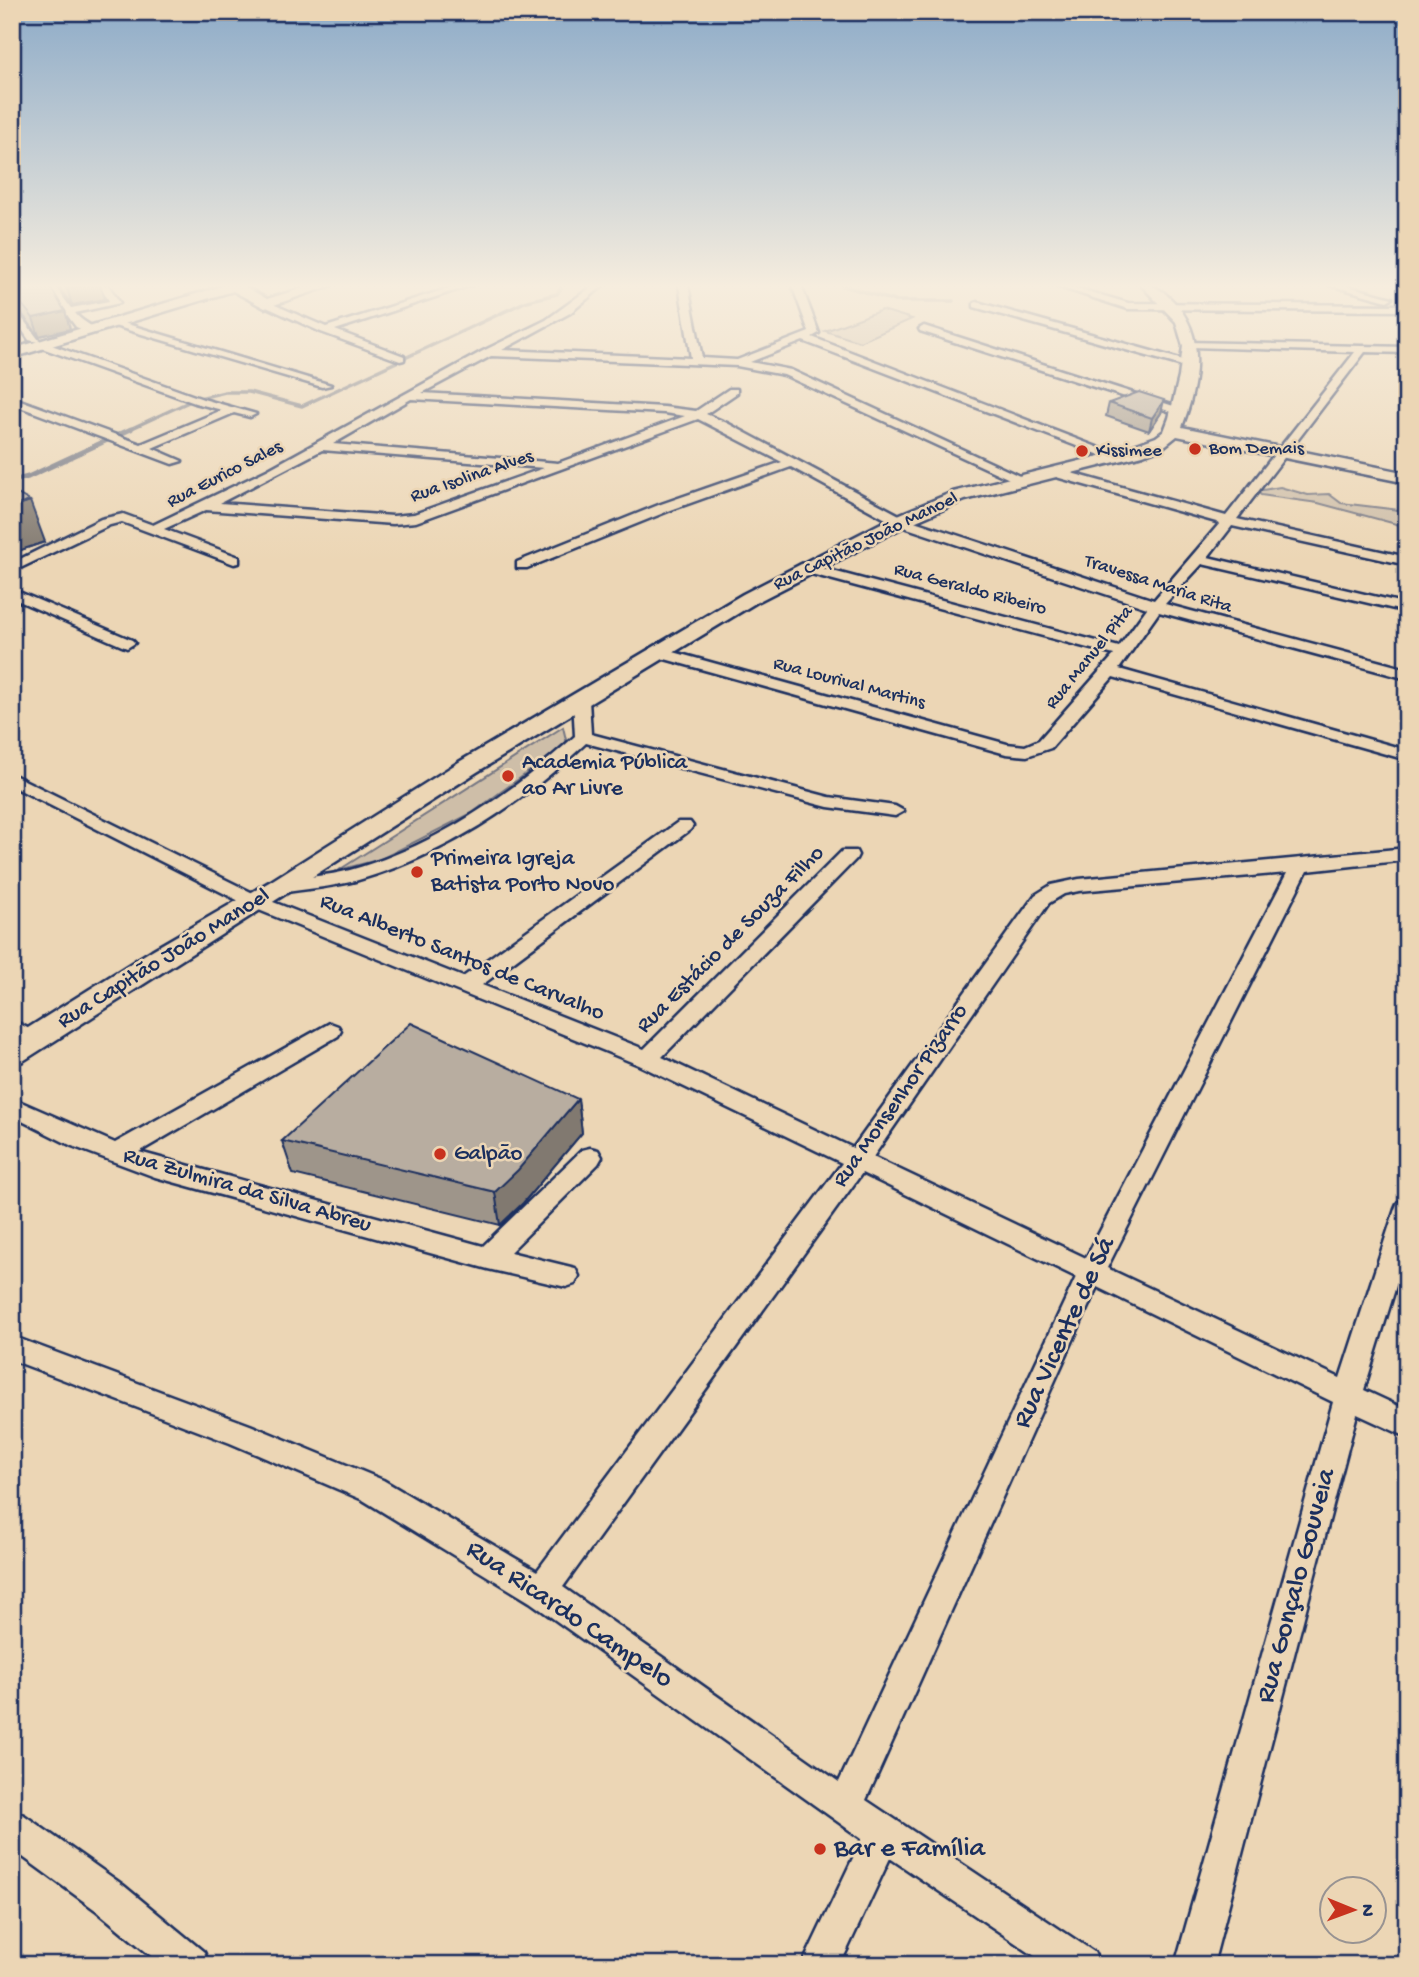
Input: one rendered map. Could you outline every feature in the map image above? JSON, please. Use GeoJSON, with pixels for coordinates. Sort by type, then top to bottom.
{"type":"FeatureCollection","features":[{"type":"Feature","properties":{"kind":"main road"},"geometry":{"type":"LineString","coordinates":[[1185,377],[1176,421],[1285,452],[1407,478]]}},
{"type":"Feature","properties":{"kind":"main road","name":"Rua Capitão João Manoel"},"geometry":{"type":"LineString","coordinates":[[12,1053],[162,957],[281,887],[468,767],[726,611],[805,568],[900,521],[960,496],[1117,457],[1157,443],[1176,421]]}},
{"type":"Feature","properties":{"kind":"street"},"geometry":{"type":"LineString","coordinates":[[134,377],[194,399],[250,414]]}},
{"type":"Feature","properties":{"kind":"street"},"geometry":{"type":"LineString","coordinates":[[300,377],[326,385]]}},
{"type":"Feature","properties":{"kind":"street","name":"Rua Eurico Sales"},"geometry":{"type":"LineString","coordinates":[[156,528],[207,506],[443,377]]}},
{"type":"Feature","properties":{"kind":"street"},"geometry":{"type":"LineString","coordinates":[[800,377],[1020,479]]}},
{"type":"Feature","properties":{"kind":"street"},"geometry":{"type":"LineString","coordinates":[[908,377],[1117,457]]}},
{"type":"Feature","properties":{"kind":"street"},"geometry":{"type":"LineString","coordinates":[[1056,377],[1176,421]]}},
{"type":"Feature","properties":{"kind":"street","name":"Rua Manuel Pita"},"geometry":{"type":"LineString","coordinates":[[1027,751],[1045,744],[1110,671],[1156,606],[1199,559],[1341,377]]}},
{"type":"Feature","properties":{"kind":"street","name":"Rua Isolina Alves"},"geometry":{"type":"LineString","coordinates":[[207,506],[404,520],[429,514],[698,415],[733,391]]}},
{"type":"Feature","properties":{"kind":"street","name":"Travessa Maria Rita"},"geometry":{"type":"LineString","coordinates":[[409,396],[664,410],[698,415],[723,425],[900,521],[1205,622],[1407,674]]}},
{"type":"Feature","properties":{"kind":"street"},"geometry":{"type":"LineString","coordinates":[[12,400],[176,461]]}},
{"type":"Feature","properties":{"kind":"street"},"geometry":{"type":"LineString","coordinates":[[141,447],[232,410]]}},
{"type":"Feature","properties":{"kind":"street"},"geometry":{"type":"LineString","coordinates":[[318,446],[562,466]]}},
{"type":"Feature","properties":{"kind":"street"},"geometry":{"type":"LineString","coordinates":[[522,565],[666,507],[790,463]]}},
{"type":"Feature","properties":{"kind":"street"},"geometry":{"type":"LineString","coordinates":[[1053,472],[1229,521],[1407,561]]}},
{"type":"Feature","properties":{"kind":"street"},"geometry":{"type":"LineString","coordinates":[[12,568],[115,519],[131,519],[234,560]]}},
{"type":"Feature","properties":{"kind":"street"},"geometry":{"type":"LineString","coordinates":[[1199,559],[1407,608]]}},
{"type":"Feature","properties":{"kind":"street","name":"Rua Geraldo Ribeiro"},"geometry":{"type":"LineString","coordinates":[[805,568],[1124,653]]}},
{"type":"Feature","properties":{"kind":"street"},"geometry":{"type":"LineString","coordinates":[[12,593],[127,643]]}},
{"type":"Feature","properties":{"kind":"street","name":"Rua Lourival Martins"},"geometry":{"type":"LineString","coordinates":[[659,653],[1006,749],[1027,751]]}},
{"type":"Feature","properties":{"kind":"street"},"geometry":{"type":"LineString","coordinates":[[1110,671],[1407,755]]}},
{"type":"Feature","properties":{"kind":"street"},"geometry":{"type":"LineString","coordinates":[[581,700],[583,737],[828,802],[895,811]]}},
{"type":"Feature","properties":{"kind":"street","name":"Rua Capitão João Manoel"},"geometry":{"type":"LineString","coordinates":[[281,887],[350,876],[409,856],[459,830],[541,773],[583,737]]}},
{"type":"Feature","properties":{"kind":"street","name":"Rua Alberto Santos de Carvalho"},"geometry":{"type":"LineString","coordinates":[[12,779],[256,902],[647,1059],[1407,1424]]}},
{"type":"Feature","properties":{"kind":"street"},"geometry":{"type":"LineString","coordinates":[[467,985],[684,826]]}},
{"type":"Feature","properties":{"kind":"street","name":"Rua Monsenhor Pizarro"},"geometry":{"type":"LineString","coordinates":[[541,1591],[857,1161],[1042,899],[1058,889],[1079,885],[1407,854]]}},
{"type":"Feature","properties":{"kind":"street","name":"Rua Estácio de Souza Filho"},"geometry":{"type":"LineString","coordinates":[[647,1059],[849,856]]}},
{"type":"Feature","properties":{"kind":"street","name":"Rua Vicente de Sá"},"geometry":{"type":"LineString","coordinates":[[845,1807],[1091,1273],[1300,866]]}},
{"type":"Feature","properties":{"kind":"street"},"geometry":{"type":"LineString","coordinates":[[12,1028],[33,1040]]}},
{"type":"Feature","properties":{"kind":"street"},"geometry":{"type":"LineString","coordinates":[[118,1153],[330,1031]]}},
{"type":"Feature","properties":{"kind":"street","name":"Rua Zulmira da Silva Abreu"},"geometry":{"type":"LineString","coordinates":[[12,1106],[80,1140],[179,1176],[566,1276]]}},
{"type":"Feature","properties":{"kind":"street"},"geometry":{"type":"LineString","coordinates":[[488,1258],[590,1157]]}},
{"type":"Feature","properties":{"kind":"street","name":"Rua Gonçalo Gouveia"},"geometry":{"type":"LineString","coordinates":[[1194,1965],[1348,1397],[1407,1209]]}},
{"type":"Feature","properties":{"kind":"street","name":"Rua Ricardo Campelo"},"geometry":{"type":"LineString","coordinates":[[12,1348],[240,1434],[373,1490],[541,1591],[845,1807],[1081,1965]]}},
{"type":"Feature","properties":{"kind":"street"},"geometry":{"type":"LineString","coordinates":[[12,1827],[110,1898],[191,1965]]}},
{"type":"Feature","properties":{"kind":"street"},"geometry":{"type":"LineString","coordinates":[[821,1965],[883,1833]]}},
{"type":"Feature","properties":{"kind":"shaded area"},"geometry":{"type":"Polygon","coordinates":[[[1280,487],[1308,495],[1329,494],[1341,503],[1407,511],[1407,527],[1318,503],[1261,495],[1257,491],[1280,487]]]}},
{"type":"Feature","properties":{"kind":"shaded area"},"geometry":{"type":"Polygon","coordinates":[[[563,727],[567,744],[472,813],[381,859],[339,870],[563,727]]]}},
{"type":"Feature","properties":{"kind":"building"},"geometry":{"type":"Polygon","coordinates":[[[1139,392],[1164,400],[1152,418],[1109,403],[1139,392]]]}},
{"type":"Feature","properties":{"kind":"building"},"geometry":{"type":"Polygon","coordinates":[[[12,491],[30,501],[12,507],[12,491]]]}},
{"type":"Feature","properties":{"kind":"building","name":"Galpão"},"geometry":{"type":"Polygon","coordinates":[[[411,1023],[578,1099],[518,1170],[495,1192],[282,1141],[411,1023]]]}},
{"type":"Feature","properties":{"kind":"waterway"},"geometry":{"type":"LineString","coordinates":[[128,430],[195,399],[225,392],[249,392],[302,406],[364,377]]}},
{"type":"Feature","properties":{"kind":"waterway"},"geometry":{"type":"LineString","coordinates":[[12,481],[28,477],[131,429]]}},
{"type":"Feature","properties":{"kind":"place","name":"Bom Demais"},"geometry":{"type":"Point","coordinates":[1195,449]}},
{"type":"Feature","properties":{"kind":"place","name":"Kissimee"},"geometry":{"type":"Point","coordinates":[1082,451]}},
{"type":"Feature","properties":{"kind":"place","name":"Academia Pública ao Ar Livre"},"geometry":{"type":"Point","coordinates":[508,776]}},
{"type":"Feature","properties":{"kind":"place","name":"Primeira Igreja Batista Porto Novo"},"geometry":{"type":"Point","coordinates":[417,872]}},
{"type":"Feature","properties":{"kind":"place","name":"Galpão"},"geometry":{"type":"Point","coordinates":[440,1154]}},
{"type":"Feature","properties":{"kind":"place","name":"Bar e Família"},"geometry":{"type":"Point","coordinates":[820,1849]}}]}
